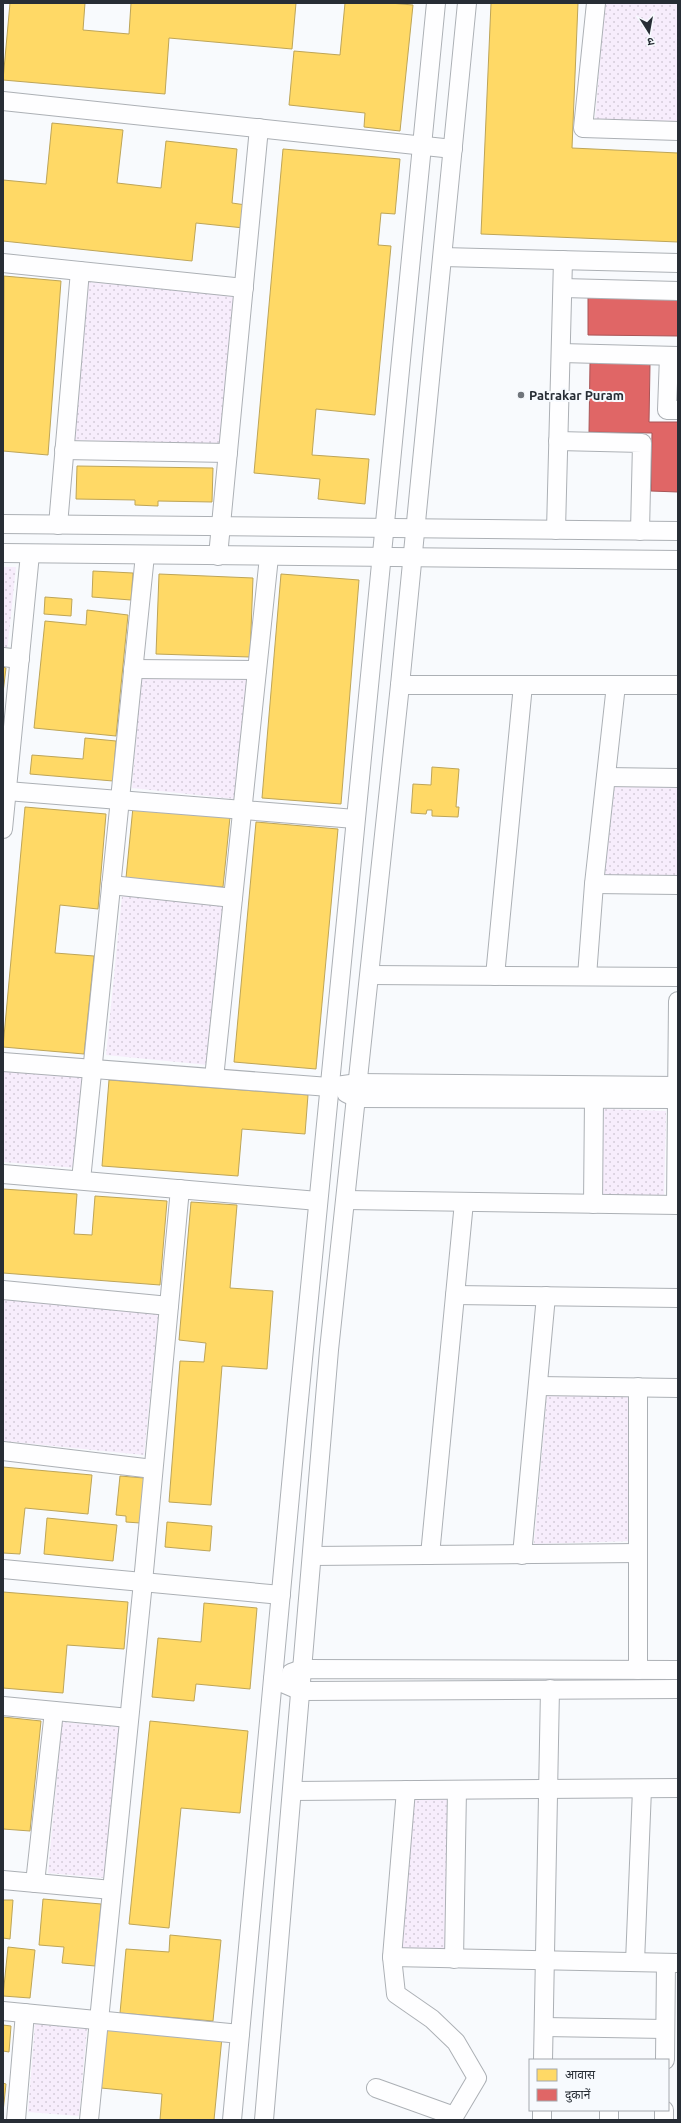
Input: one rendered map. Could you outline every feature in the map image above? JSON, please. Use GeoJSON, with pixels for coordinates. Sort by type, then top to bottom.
{"type":"FeatureCollection","features":[{"type":"Feature","properties":{"kind":"street"},"geometry":{"type":"LineString","coordinates":[[232,2120],[318,1201],[436,3]]}},
{"type":"Feature","properties":{"kind":"street"},"geometry":{"type":"LineString","coordinates":[[264,2120],[329,1350],[400,685],[467,3]]}},
{"type":"Feature","properties":{"kind":"street"},"geometry":{"type":"LineString","coordinates":[[596,3],[583,128],[678,131]]}},
{"type":"Feature","properties":{"kind":"street"},"geometry":{"type":"LineString","coordinates":[[3,102],[453,149]]}},
{"type":"Feature","properties":{"kind":"street"},"geometry":{"type":"LineString","coordinates":[[218,556],[259,128]]}},
{"type":"Feature","properties":{"kind":"street"},"geometry":{"type":"LineString","coordinates":[[443,257],[678,263]]}},
{"type":"Feature","properties":{"kind":"street"},"geometry":{"type":"LineString","coordinates":[[556,530],[563,260]]}},
{"type":"Feature","properties":{"kind":"street"},"geometry":{"type":"LineString","coordinates":[[3,263],[244,288]]}},
{"type":"Feature","properties":{"kind":"street"},"geometry":{"type":"LineString","coordinates":[[58,525],[80,271]]}},
{"type":"Feature","properties":{"kind":"street"},"geometry":{"type":"LineString","coordinates":[[563,288],[678,291]]}},
{"type":"Feature","properties":{"kind":"street"},"geometry":{"type":"LineString","coordinates":[[561,353],[673,356],[667,410],[678,410]]}},
{"type":"Feature","properties":{"kind":"street"},"geometry":{"type":"LineString","coordinates":[[558,441],[642,443],[640,531]]}},
{"type":"Feature","properties":{"kind":"street"},"geometry":{"type":"LineString","coordinates":[[64,450],[228,453]]}},
{"type":"Feature","properties":{"kind":"street"},"geometry":{"type":"LineString","coordinates":[[3,524],[678,531]]}},
{"type":"Feature","properties":{"kind":"street"},"geometry":{"type":"LineString","coordinates":[[3,553],[269,557],[678,560]]}},
{"type":"Feature","properties":{"kind":"street"},"geometry":{"type":"LineString","coordinates":[[3,829],[7,791],[11,658],[30,554]]}},
{"type":"Feature","properties":{"kind":"street"},"geometry":{"type":"LineString","coordinates":[[81,1180],[145,555]]}},
{"type":"Feature","properties":{"kind":"street"},"geometry":{"type":"LineString","coordinates":[[214,1078],[269,557]]}},
{"type":"Feature","properties":{"kind":"street"},"geometry":{"type":"LineString","coordinates":[[133,669],[257,670]]}},
{"type":"Feature","properties":{"kind":"street"},"geometry":{"type":"LineString","coordinates":[[400,685],[678,686]]}},
{"type":"Feature","properties":{"kind":"street"},"geometry":{"type":"LineString","coordinates":[[587,976],[594,884],[616,685]]}},
{"type":"Feature","properties":{"kind":"street"},"geometry":{"type":"LineString","coordinates":[[495,976],[523,686]]}},
{"type":"Feature","properties":{"kind":"street"},"geometry":{"type":"LineString","coordinates":[[606,777],[678,778]]}},
{"type":"Feature","properties":{"kind":"street"},"geometry":{"type":"LineString","coordinates":[[7,791],[355,819]]}},
{"type":"Feature","properties":{"kind":"street"},"geometry":{"type":"LineString","coordinates":[[594,884],[678,885]]}},
{"type":"Feature","properties":{"kind":"street"},"geometry":{"type":"LineString","coordinates":[[111,885],[233,898]]}},
{"type":"Feature","properties":{"kind":"street"},"geometry":{"type":"LineString","coordinates":[[370,975],[678,977]]}},
{"type":"Feature","properties":{"kind":"street"},"geometry":{"type":"LineString","coordinates":[[346,1200],[677,1205],[678,1001]]}},
{"type":"Feature","properties":{"kind":"street"},"geometry":{"type":"LineString","coordinates":[[3,1062],[357,1090],[594,1099],[677,1093]]}},
{"type":"Feature","properties":{"kind":"street"},"geometry":{"type":"LineString","coordinates":[[357,1090],[677,1093]]}},
{"type":"Feature","properties":{"kind":"street"},"geometry":{"type":"LineString","coordinates":[[593,1204],[594,1099]]}},
{"type":"Feature","properties":{"kind":"street"},"geometry":{"type":"LineString","coordinates":[[3,1174],[318,1201]]}},
{"type":"Feature","properties":{"kind":"street"},"geometry":{"type":"LineString","coordinates":[[88,2120],[143,1582],[180,1189]]}},
{"type":"Feature","properties":{"kind":"street"},"geometry":{"type":"LineString","coordinates":[[430,1555],[464,1202]]}},
{"type":"Feature","properties":{"kind":"street"},"geometry":{"type":"LineString","coordinates":[[3,1290],[169,1306]]}},
{"type":"Feature","properties":{"kind":"street"},"geometry":{"type":"LineString","coordinates":[[455,1295],[678,1298]]}},
{"type":"Feature","properties":{"kind":"street"},"geometry":{"type":"LineString","coordinates":[[522,1555],[546,1296]]}},
{"type":"Feature","properties":{"kind":"street"},"geometry":{"type":"LineString","coordinates":[[538,1386],[678,1388]]}},
{"type":"Feature","properties":{"kind":"street"},"geometry":{"type":"LineString","coordinates":[[638,1388],[638,1670]]}},
{"type":"Feature","properties":{"kind":"street"},"geometry":{"type":"LineString","coordinates":[[3,1451],[153,1468]]}},
{"type":"Feature","properties":{"kind":"street"},"geometry":{"type":"LineString","coordinates":[[312,1556],[638,1553]]}},
{"type":"Feature","properties":{"kind":"street"},"geometry":{"type":"LineString","coordinates":[[3,1569],[281,1596]]}},
{"type":"Feature","properties":{"kind":"street"},"geometry":{"type":"LineString","coordinates":[[273,1679],[302,1669],[678,1670]]}},
{"type":"Feature","properties":{"kind":"street"},"geometry":{"type":"LineString","coordinates":[[273,1679],[300,1691],[678,1689]]}},
{"type":"Feature","properties":{"kind":"street"},"geometry":{"type":"LineString","coordinates":[[543,2059],[550,1689]]}},
{"type":"Feature","properties":{"kind":"street"},"geometry":{"type":"LineString","coordinates":[[3,1706],[129,1718]]}},
{"type":"Feature","properties":{"kind":"street"},"geometry":{"type":"LineString","coordinates":[[35,1883],[54,1711]]}},
{"type":"Feature","properties":{"kind":"street"},"geometry":{"type":"LineString","coordinates":[[635,1962],[642,1788]]}},
{"type":"Feature","properties":{"kind":"street"},"geometry":{"type":"LineString","coordinates":[[292,1791],[678,1788]]}},
{"type":"Feature","properties":{"kind":"street"},"geometry":{"type":"LineString","coordinates":[[376,2088],[453,2118],[477,2078],[456,2042],[432,2019],[396,1994],[392,1958],[406,1790]]}},
{"type":"Feature","properties":{"kind":"street"},"geometry":{"type":"LineString","coordinates":[[454,1959],[457,1790]]}},
{"type":"Feature","properties":{"kind":"street"},"geometry":{"type":"LineString","coordinates":[[3,1880],[112,1890]]}},
{"type":"Feature","properties":{"kind":"street"},"geometry":{"type":"LineString","coordinates":[[392,1958],[672,1963],[665,2029],[665,2059]]}},
{"type":"Feature","properties":{"kind":"street"},"geometry":{"type":"LineString","coordinates":[[3,2011],[240,2034]]}},
{"type":"Feature","properties":{"kind":"street"},"geometry":{"type":"LineString","coordinates":[[16,2120],[25,2013]]}},
{"type":"Feature","properties":{"kind":"street"},"geometry":{"type":"LineString","coordinates":[[544,2027],[665,2029]]}},
{"type":"Feature","properties":{"kind":"shaded area"},"geometry":{"type":"Polygon","coordinates":[[[605,3],[678,3],[678,122],[595,119],[605,3]]]}},
{"type":"Feature","properties":{"kind":"shaded area"},"geometry":{"type":"Polygon","coordinates":[[[87,282],[235,294],[220,445],[73,440],[87,282]]]}},
{"type":"Feature","properties":{"kind":"shaded area"},"geometry":{"type":"Polygon","coordinates":[[[3,567],[16,567],[7,652],[3,651],[3,567]]]}},
{"type":"Feature","properties":{"kind":"shaded area"},"geometry":{"type":"Polygon","coordinates":[[[141,676],[249,677],[235,799],[132,788],[141,676]]]}},
{"type":"Feature","properties":{"kind":"shaded area"},"geometry":{"type":"Polygon","coordinates":[[[615,785],[678,785],[678,877],[604,876],[615,785]]]}},
{"type":"Feature","properties":{"kind":"shaded area"},"geometry":{"type":"Polygon","coordinates":[[[122,896],[224,905],[208,1065],[106,1055],[122,896]]]}},
{"type":"Feature","properties":{"kind":"shaded area"},"geometry":{"type":"Polygon","coordinates":[[[3,1070],[84,1076],[76,1168],[3,1162],[3,1070]]]}},
{"type":"Feature","properties":{"kind":"shaded area"},"geometry":{"type":"Polygon","coordinates":[[[604,1109],[666,1111],[664,1199],[602,1198],[604,1109]]]}},
{"type":"Feature","properties":{"kind":"shaded area"},"geometry":{"type":"Polygon","coordinates":[[[3,1295],[159,1311],[144,1455],[3,1441],[3,1295]]]}},
{"type":"Feature","properties":{"kind":"shaded area"},"geometry":{"type":"Polygon","coordinates":[[[630,1394],[632,1541],[534,1544],[547,1395],[630,1394]]]}},
{"type":"Feature","properties":{"kind":"shaded area"},"geometry":{"type":"Polygon","coordinates":[[[62,1722],[119,1727],[105,1878],[48,1873],[62,1722]]]}},
{"type":"Feature","properties":{"kind":"shaded area"},"geometry":{"type":"Polygon","coordinates":[[[413,1799],[451,1799],[448,1949],[401,1949],[413,1799]]]}},
{"type":"Feature","properties":{"kind":"shaded area"},"geometry":{"type":"Polygon","coordinates":[[[35,2024],[87,2029],[79,2116],[28,2112],[35,2024]]]}},
{"type":"Feature","properties":{"kind":"building: आवास"},"geometry":{"type":"Polygon","coordinates":[[[10,3],[85,3],[83,30],[129,34],[131,3],[296,3],[292,49],[169,38],[165,94],[3,80],[10,3]]]}},
{"type":"Feature","properties":{"kind":"building: आवास"},"geometry":{"type":"Polygon","coordinates":[[[345,3],[390,3],[413,5],[400,131],[364,127],[365,113],[289,105],[294,51],[340,55],[345,3]]]}},
{"type":"Feature","properties":{"kind":"building: आवास"},"geometry":{"type":"Polygon","coordinates":[[[491,3],[578,3],[572,148],[678,153],[678,242],[481,234],[491,3]]]}},
{"type":"Feature","properties":{"kind":"building: आवास"},"geometry":{"type":"Polygon","coordinates":[[[52,123],[123,130],[117,183],[161,188],[166,141],[237,149],[232,203],[246,205],[244,228],[196,223],[192,261],[3,241],[3,180],[46,184],[52,123]]]}},
{"type":"Feature","properties":{"kind":"building: आवास"},"geometry":{"type":"Polygon","coordinates":[[[283,149],[400,159],[395,214],[381,213],[378,245],[391,246],[375,415],[316,409],[312,455],[369,459],[365,504],[318,499],[320,479],[254,473],[283,149]]]}},
{"type":"Feature","properties":{"kind":"building: आवास"},"geometry":{"type":"Polygon","coordinates":[[[4,276],[61,281],[48,455],[3,451],[4,276]]]}},
{"type":"Feature","properties":{"kind":"building: आवास"},"geometry":{"type":"Polygon","coordinates":[[[77,466],[213,468],[212,502],[158,501],[158,506],[135,505],[135,500],[76,499],[77,466]]]}},
{"type":"Feature","properties":{"kind":"building: आवास"},"geometry":{"type":"Polygon","coordinates":[[[93,571],[133,573],[131,600],[92,597],[93,571]]]}},
{"type":"Feature","properties":{"kind":"building: आवास"},"geometry":{"type":"Polygon","coordinates":[[[159,574],[253,578],[250,657],[156,654],[159,574]]]}},
{"type":"Feature","properties":{"kind":"building: आवास"},"geometry":{"type":"Polygon","coordinates":[[[281,574],[359,580],[341,804],[262,798],[281,574]]]}},
{"type":"Feature","properties":{"kind":"building: आवास"},"geometry":{"type":"Polygon","coordinates":[[[45,597],[72,599],[71,616],[44,614],[45,597]]]}},
{"type":"Feature","properties":{"kind":"building: आवास"},"geometry":{"type":"Polygon","coordinates":[[[87,610],[128,615],[116,736],[34,728],[45,621],[86,625],[87,610]]]}},
{"type":"Feature","properties":{"kind":"building: आवास"},"geometry":{"type":"Polygon","coordinates":[[[3,667],[6,668],[3,693],[3,667]]]}},
{"type":"Feature","properties":{"kind":"building: आवास"},"geometry":{"type":"Polygon","coordinates":[[[85,738],[116,741],[113,781],[30,774],[32,755],[83,759],[85,738]]]}},
{"type":"Feature","properties":{"kind":"building: आवास"},"geometry":{"type":"Polygon","coordinates":[[[432,767],[459,769],[456,807],[459,807],[458,817],[432,816],[432,810],[427,810],[426,814],[411,813],[413,784],[431,785],[432,767]]]}},
{"type":"Feature","properties":{"kind":"building: आवास"},"geometry":{"type":"Polygon","coordinates":[[[25,807],[106,814],[98,909],[60,905],[55,953],[94,956],[84,1054],[3,1047],[25,807]]]}},
{"type":"Feature","properties":{"kind":"building: आवास"},"geometry":{"type":"Polygon","coordinates":[[[133,807],[230,817],[223,887],[126,878],[133,807]]]}},
{"type":"Feature","properties":{"kind":"building: आवास"},"geometry":{"type":"Polygon","coordinates":[[[256,822],[338,829],[316,1069],[234,1062],[256,822]]]}},
{"type":"Feature","properties":{"kind":"building: आवास"},"geometry":{"type":"Polygon","coordinates":[[[109,1080],[308,1095],[305,1134],[242,1129],[238,1176],[102,1166],[109,1080]]]}},
{"type":"Feature","properties":{"kind":"building: आवास"},"geometry":{"type":"Polygon","coordinates":[[[3,1189],[77,1194],[74,1234],[92,1235],[95,1196],[167,1201],[160,1285],[3,1273],[3,1189]]]}},
{"type":"Feature","properties":{"kind":"building: आवास"},"geometry":{"type":"Polygon","coordinates":[[[191,1202],[237,1205],[230,1288],[273,1291],[267,1369],[222,1366],[211,1505],[169,1502],[180,1361],[204,1362],[206,1343],[179,1340],[191,1202]]]}},
{"type":"Feature","properties":{"kind":"building: आवास"},"geometry":{"type":"Polygon","coordinates":[[[3,1467],[92,1475],[88,1514],[25,1508],[20,1554],[3,1553],[3,1467]]]}},
{"type":"Feature","properties":{"kind":"building: आवास"},"geometry":{"type":"Polygon","coordinates":[[[120,1476],[144,1478],[140,1523],[126,1522],[126,1516],[116,1515],[120,1476]]]}},
{"type":"Feature","properties":{"kind":"building: आवास"},"geometry":{"type":"Polygon","coordinates":[[[47,1518],[117,1525],[113,1561],[44,1554],[47,1518]]]}},
{"type":"Feature","properties":{"kind":"building: आवास"},"geometry":{"type":"Polygon","coordinates":[[[167,1522],[212,1526],[210,1551],[165,1547],[167,1522]]]}},
{"type":"Feature","properties":{"kind":"building: आवास"},"geometry":{"type":"Polygon","coordinates":[[[3,1592],[128,1602],[124,1649],[67,1645],[63,1693],[3,1688],[3,1592]]]}},
{"type":"Feature","properties":{"kind":"building: आवास"},"geometry":{"type":"Polygon","coordinates":[[[204,1603],[257,1608],[250,1689],[196,1684],[194,1701],[152,1697],[158,1638],[201,1642],[204,1603]]]}},
{"type":"Feature","properties":{"kind":"building: आवास"},"geometry":{"type":"Polygon","coordinates":[[[3,1717],[41,1721],[30,1831],[3,1829],[3,1717]]]}},
{"type":"Feature","properties":{"kind":"building: आवास"},"geometry":{"type":"Polygon","coordinates":[[[150,1721],[248,1731],[240,1813],[181,1808],[169,1928],[129,1924],[150,1721]]]}},
{"type":"Feature","properties":{"kind":"building: आवास"},"geometry":{"type":"Polygon","coordinates":[[[43,1899],[101,1904],[95,1966],[62,1963],[64,1947],[39,1945],[43,1899]]]}},
{"type":"Feature","properties":{"kind":"building: आवास"},"geometry":{"type":"Polygon","coordinates":[[[3,1900],[13,1900],[10,1939],[3,1938],[3,1900]]]}},
{"type":"Feature","properties":{"kind":"building: आवास"},"geometry":{"type":"Polygon","coordinates":[[[170,1935],[221,1940],[213,2021],[120,2013],[126,1949],[169,1952],[170,1935]]]}},
{"type":"Feature","properties":{"kind":"building: आवास"},"geometry":{"type":"Polygon","coordinates":[[[8,1947],[35,1950],[30,1998],[3,1996],[8,1947]]]}},
{"type":"Feature","properties":{"kind":"building: आवास"},"geometry":{"type":"Polygon","coordinates":[[[3,2025],[11,2026],[9,2052],[3,2051],[3,2025]]]}},
{"type":"Feature","properties":{"kind":"building: आवास"},"geometry":{"type":"Polygon","coordinates":[[[107,2026],[222,2037],[214,2120],[160,2120],[162,2094],[101,2088],[107,2026]]]}},
{"type":"Feature","properties":{"kind":"building: आवास"},"geometry":{"type":"Polygon","coordinates":[[[3,2083],[6,2084],[3,2112],[3,2083]]]}},
{"type":"Feature","properties":{"kind":"building: दुकानें"},"geometry":{"type":"Polygon","coordinates":[[[588,297],[678,298],[678,336],[588,335],[588,297]]]}},
{"type":"Feature","properties":{"kind":"building: दुकानें"},"geometry":{"type":"Polygon","coordinates":[[[590,363],[650,364],[649,422],[678,422],[678,492],[651,491],[652,433],[589,432],[590,363]]]}},
{"type":"Feature","properties":{"kind":"place","name":"Patrakar Puram"},"geometry":{"type":"Point","coordinates":[521,395]}}]}
